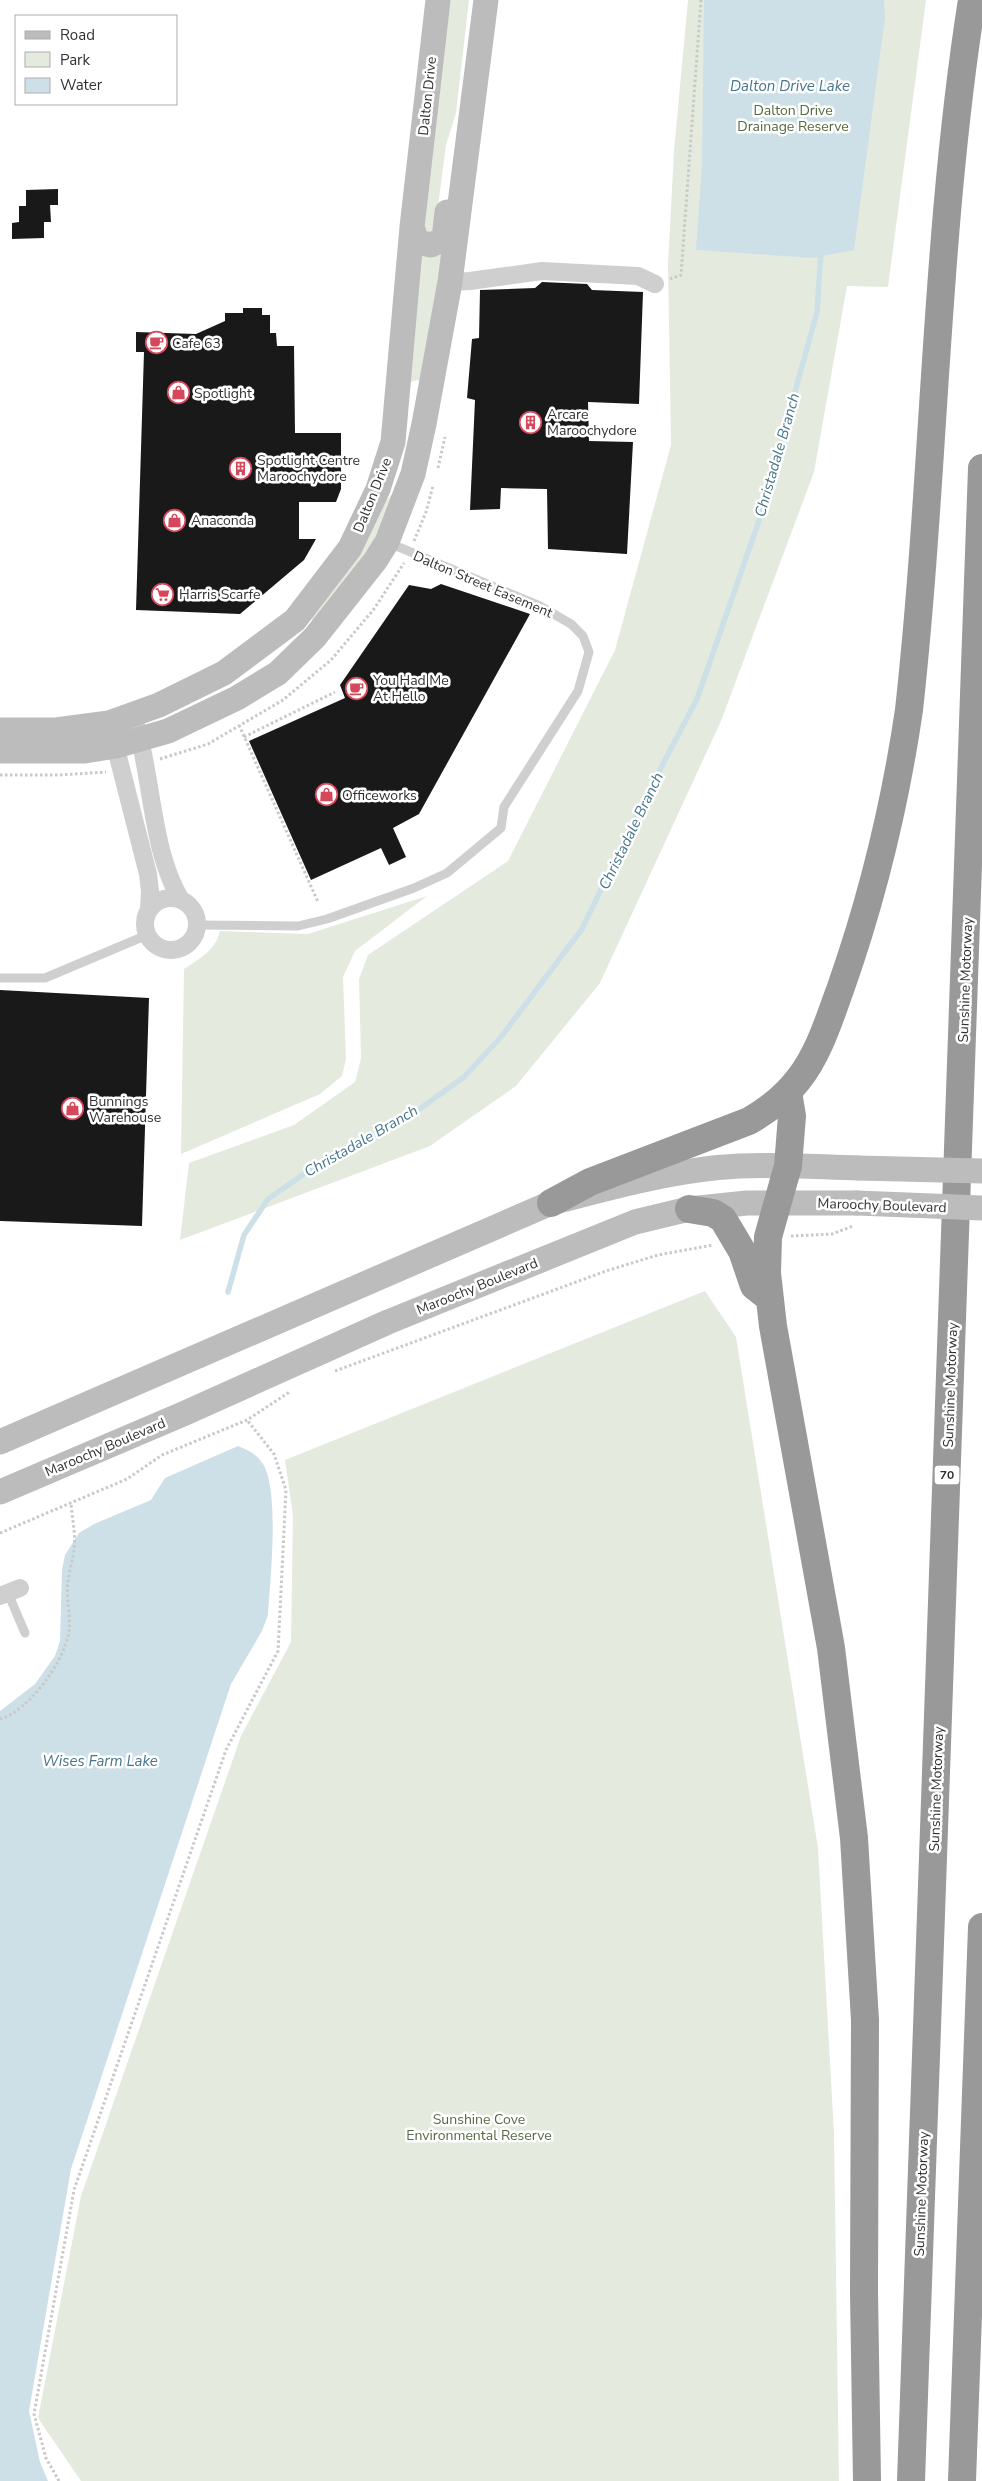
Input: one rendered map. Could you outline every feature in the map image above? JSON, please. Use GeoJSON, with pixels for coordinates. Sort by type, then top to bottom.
{"type":"FeatureCollection","features":[{"type":"Feature","properties":{"kind":"highway"},"geometry":{"type":"LineString","coordinates":[[552,1204],[590,1182],[749,1121],[766,1111],[788,1092],[800,1078],[832,1012],[848,967],[881,860],[902,761],[912,684],[949,180],[972,0]]}},
{"type":"Feature","properties":{"kind":"highway","name":"Sunshine Motorway"},"geometry":{"type":"LineString","coordinates":[[911,2481],[982,468]]}},
{"type":"Feature","properties":{"kind":"highway"},"geometry":{"type":"LineString","coordinates":[[788,1092],[792,1116],[788,1166],[776,1202],[768,1237],[769,1298],[830,1648],[854,1838],[866,2048],[864,2292],[867,2481]]}},
{"type":"Feature","properties":{"kind":"highway"},"geometry":{"type":"LineString","coordinates":[[689,1209],[713,1213],[723,1219],[737,1242],[754,1286],[769,1298]]}},
{"type":"Feature","properties":{"kind":"highway"},"geometry":{"type":"LineString","coordinates":[[962,2481],[982,1928]]}},
{"type":"Feature","properties":{"kind":"highway"},"geometry":{"type":"LineString","coordinates":[[980,2481],[982,2451]]}},
{"type":"Feature","properties":{"kind":"main road","name":"Dalton Drive"},"geometry":{"type":"LineString","coordinates":[[113,734],[133,716],[224,673],[294,620],[350,548],[378,488],[393,442],[397,417],[412,227],[438,0]]}},
{"type":"Feature","properties":{"kind":"main road","name":"Dalton Drive"},"geometry":{"type":"LineString","coordinates":[[0,730],[56,730],[113,734],[141,740],[168,731],[237,698],[278,673],[315,637],[375,561],[387,542],[412,474],[424,424],[450,282],[486,0]]}},
{"type":"Feature","properties":{"kind":"main road"},"geometry":{"type":"LineString","coordinates":[[412,227],[417,242],[431,245],[444,239],[454,154],[471,119]]}},
{"type":"Feature","properties":{"kind":"main road"},"geometry":{"type":"LineString","coordinates":[[378,488],[394,482],[404,446],[410,404],[415,400],[420,400],[423,407],[424,424]]}},
{"type":"Feature","properties":{"kind":"main road"},"geometry":{"type":"LineString","coordinates":[[0,751],[87,762],[113,734]]}},
{"type":"Feature","properties":{"kind":"main road"},"geometry":{"type":"LineString","coordinates":[[0,1442],[552,1204],[603,1190],[683,1174],[738,1166],[982,1171]]}},
{"type":"Feature","properties":{"kind":"main road","name":"Maroochy Boulevard"},"geometry":{"type":"LineString","coordinates":[[0,1492],[192,1410],[388,1322],[635,1222],[689,1209],[776,1202],[856,1215],[982,1208]]}},
{"type":"Feature","properties":{"kind":"street"},"geometry":{"type":"LineString","coordinates":[[450,282],[542,271],[638,276],[655,284]]}},
{"type":"Feature","properties":{"kind":"street"},"geometry":{"type":"LineString","coordinates":[[113,734],[148,874],[150,891],[149,909],[144,922],[148,935],[154,945],[162,949],[178,950],[192,941],[205,926],[192,908],[181,900],[172,886],[153,810],[141,740],[133,716]]}},
{"type":"Feature","properties":{"kind":"street"},"geometry":{"type":"LineString","coordinates":[[149,909],[160,900],[168,897],[181,900]]}},
{"type":"Feature","properties":{"kind":"lane","name":"Dalton Street Easement"},"geometry":{"type":"LineString","coordinates":[[205,926],[298,926],[368,905],[447,873],[501,828],[504,807],[578,691],[590,652],[583,636],[571,624],[540,606],[387,542]]}},
{"type":"Feature","properties":{"kind":"lane"},"geometry":{"type":"LineString","coordinates":[[0,978],[45,978],[148,935]]}},
{"type":"Feature","properties":{"kind":"lane"},"geometry":{"type":"LineString","coordinates":[[9,1592],[26,1633]]}},
{"type":"Feature","properties":{"kind":"path"},"geometry":{"type":"LineString","coordinates":[[655,284],[681,275],[701,0]]}},
{"type":"Feature","properties":{"kind":"path"},"geometry":{"type":"LineString","coordinates":[[244,737],[335,692]]}},
{"type":"Feature","properties":{"kind":"path"},"geometry":{"type":"LineString","coordinates":[[239,725],[318,902]]}},
{"type":"Feature","properties":{"kind":"path"},"geometry":{"type":"LineString","coordinates":[[0,775],[87,762]]}},
{"type":"Feature","properties":{"kind":"path"},"geometry":{"type":"LineString","coordinates":[[768,1237],[832,1234],[856,1215]]}},
{"type":"Feature","properties":{"kind":"path"},"geometry":{"type":"LineString","coordinates":[[333,1372],[606,1270],[687,1248],[737,1242]]}},
{"type":"Feature","properties":{"kind":"path"},"geometry":{"type":"LineString","coordinates":[[0,1533],[71,1505],[127,1479],[162,1456],[247,1420],[295,1388]]}},
{"type":"Feature","properties":{"kind":"path"},"geometry":{"type":"LineString","coordinates":[[59,2481],[46,2458],[34,2414],[74,2190],[226,1750],[278,1651],[286,1490],[274,1454],[247,1420]]}},
{"type":"Feature","properties":{"kind":"path"},"geometry":{"type":"LineString","coordinates":[[0,1719],[29,1699],[50,1676],[64,1648],[69,1632],[67,1584],[74,1549],[71,1505]]}},
{"type":"Feature","properties":{"kind":"green space"},"geometry":{"type":"Polygon","coordinates":[[[447,0],[469,0],[456,113],[446,145],[435,230],[430,236],[423,234],[447,0]]]}},
{"type":"Feature","properties":{"kind":"green space","name":"Dalton Drive Drainage Reserve"},"geometry":{"type":"Polygon","coordinates":[[[688,0],[926,0],[888,287],[847,286],[814,472],[721,721],[600,983],[516,1086],[430,1146],[180,1240],[189,1163],[294,1125],[355,1082],[361,1058],[359,979],[368,955],[508,861],[615,650],[671,445],[668,264],[674,151],[688,0]]]}},
{"type":"Feature","properties":{"kind":"green space"},"geometry":{"type":"Polygon","coordinates":[[[447,244],[424,382],[417,380],[407,383],[419,250],[447,244]]]}},
{"type":"Feature","properties":{"kind":"green space"},"geometry":{"type":"Polygon","coordinates":[[[414,445],[383,529],[355,573],[313,621],[310,617],[377,512],[397,488],[414,445]]]}},
{"type":"Feature","properties":{"kind":"green space"},"geometry":{"type":"Polygon","coordinates":[[[427,896],[355,951],[343,977],[346,1059],[342,1076],[320,1094],[181,1154],[184,969],[211,949],[220,931],[308,934],[427,896]]]}},
{"type":"Feature","properties":{"kind":"green space","name":"Sunshine Cove Environmental Reserve"},"geometry":{"type":"Polygon","coordinates":[[[705,1291],[736,1337],[818,1848],[834,2134],[839,2481],[81,2481],[38,2418],[81,2196],[241,1736],[291,1642],[293,1516],[285,1460],[705,1291]]]}},
{"type":"Feature","properties":{"kind":"water","name":"Dalton Drive Lake"},"geometry":{"type":"Polygon","coordinates":[[[704,0],[884,0],[885,18],[854,250],[812,258],[696,250],[702,163],[704,0]]]}},
{"type":"Feature","properties":{"kind":"water","name":"Wises Farm Lake"},"geometry":{"type":"Polygon","coordinates":[[[238,1446],[258,1458],[263,1464],[268,1477],[273,1515],[273,1537],[268,1615],[262,1631],[231,1684],[71,2169],[29,2411],[40,2462],[48,2481],[0,2481],[0,1711],[35,1684],[55,1656],[60,1641],[62,1570],[65,1555],[79,1533],[94,1524],[151,1500],[165,1478],[238,1446]]]}},
{"type":"Feature","properties":{"kind":"building"},"geometry":{"type":"Polygon","coordinates":[[[58,189],[58,205],[50,205],[51,222],[44,222],[44,238],[12,239],[12,223],[19,222],[19,206],[26,206],[26,190],[58,189]]]}},
{"type":"Feature","properties":{"kind":"building","name":"Arcare Maroochydore"},"geometry":{"type":"Polygon","coordinates":[[[542,282],[587,284],[592,290],[643,292],[639,404],[588,402],[589,441],[633,442],[627,554],[548,549],[547,489],[501,488],[500,509],[470,510],[475,400],[467,398],[472,339],[479,338],[480,290],[535,288],[542,282]]]}},
{"type":"Feature","properties":{"kind":"building","name":"Spotlight Centre Maroochydore"},"geometry":{"type":"Polygon","coordinates":[[[243,308],[262,308],[262,315],[270,315],[270,333],[276,333],[277,346],[294,346],[295,433],[341,433],[341,489],[336,502],[299,502],[299,539],[316,539],[304,560],[240,614],[136,610],[144,352],[136,352],[136,332],[196,334],[225,321],[225,313],[243,313],[243,308]]]}},
{"type":"Feature","properties":{"kind":"building"},"geometry":{"type":"Polygon","coordinates":[[[441,584],[530,614],[419,814],[393,828],[406,857],[389,865],[381,848],[311,880],[249,741],[345,698],[340,685],[409,585],[431,589],[441,584]]]}},
{"type":"Feature","properties":{"kind":"building","name":"Bunnings Warehouse"},"geometry":{"type":"Polygon","coordinates":[[[0,990],[149,998],[142,1226],[0,1221],[0,990]]]}},
{"type":"Feature","properties":{"kind":"waterway","name":"Christadale Branch"},"geometry":{"type":"LineString","coordinates":[[228,1292],[244,1235],[268,1199],[328,1157],[407,1118],[464,1077],[501,1037],[582,929],[643,802],[697,699],[761,515],[817,312],[821,251]]}},
{"type":"Feature","properties":{"kind":"place","name":"Cafe 63"},"geometry":{"type":"Point","coordinates":[156,343]}},
{"type":"Feature","properties":{"kind":"place","name":"Spotlight"},"geometry":{"type":"Point","coordinates":[178,393]}},
{"type":"Feature","properties":{"kind":"place","name":"Arcare Maroochydore"},"geometry":{"type":"Point","coordinates":[531,422]}},
{"type":"Feature","properties":{"kind":"place","name":"Spotlight Centre Maroochydore"},"geometry":{"type":"Point","coordinates":[241,468]}},
{"type":"Feature","properties":{"kind":"place","name":"Anaconda"},"geometry":{"type":"Point","coordinates":[175,520]}},
{"type":"Feature","properties":{"kind":"place","name":"Harris Scarfe"},"geometry":{"type":"Point","coordinates":[163,594]}},
{"type":"Feature","properties":{"kind":"place","name":"You Had Me At Hello"},"geometry":{"type":"Point","coordinates":[357,688]}},
{"type":"Feature","properties":{"kind":"place","name":"Officeworks"},"geometry":{"type":"Point","coordinates":[326,795]}},
{"type":"Feature","properties":{"kind":"place","name":"Bunnings Warehouse"},"geometry":{"type":"Point","coordinates":[73,1109]}}]}
